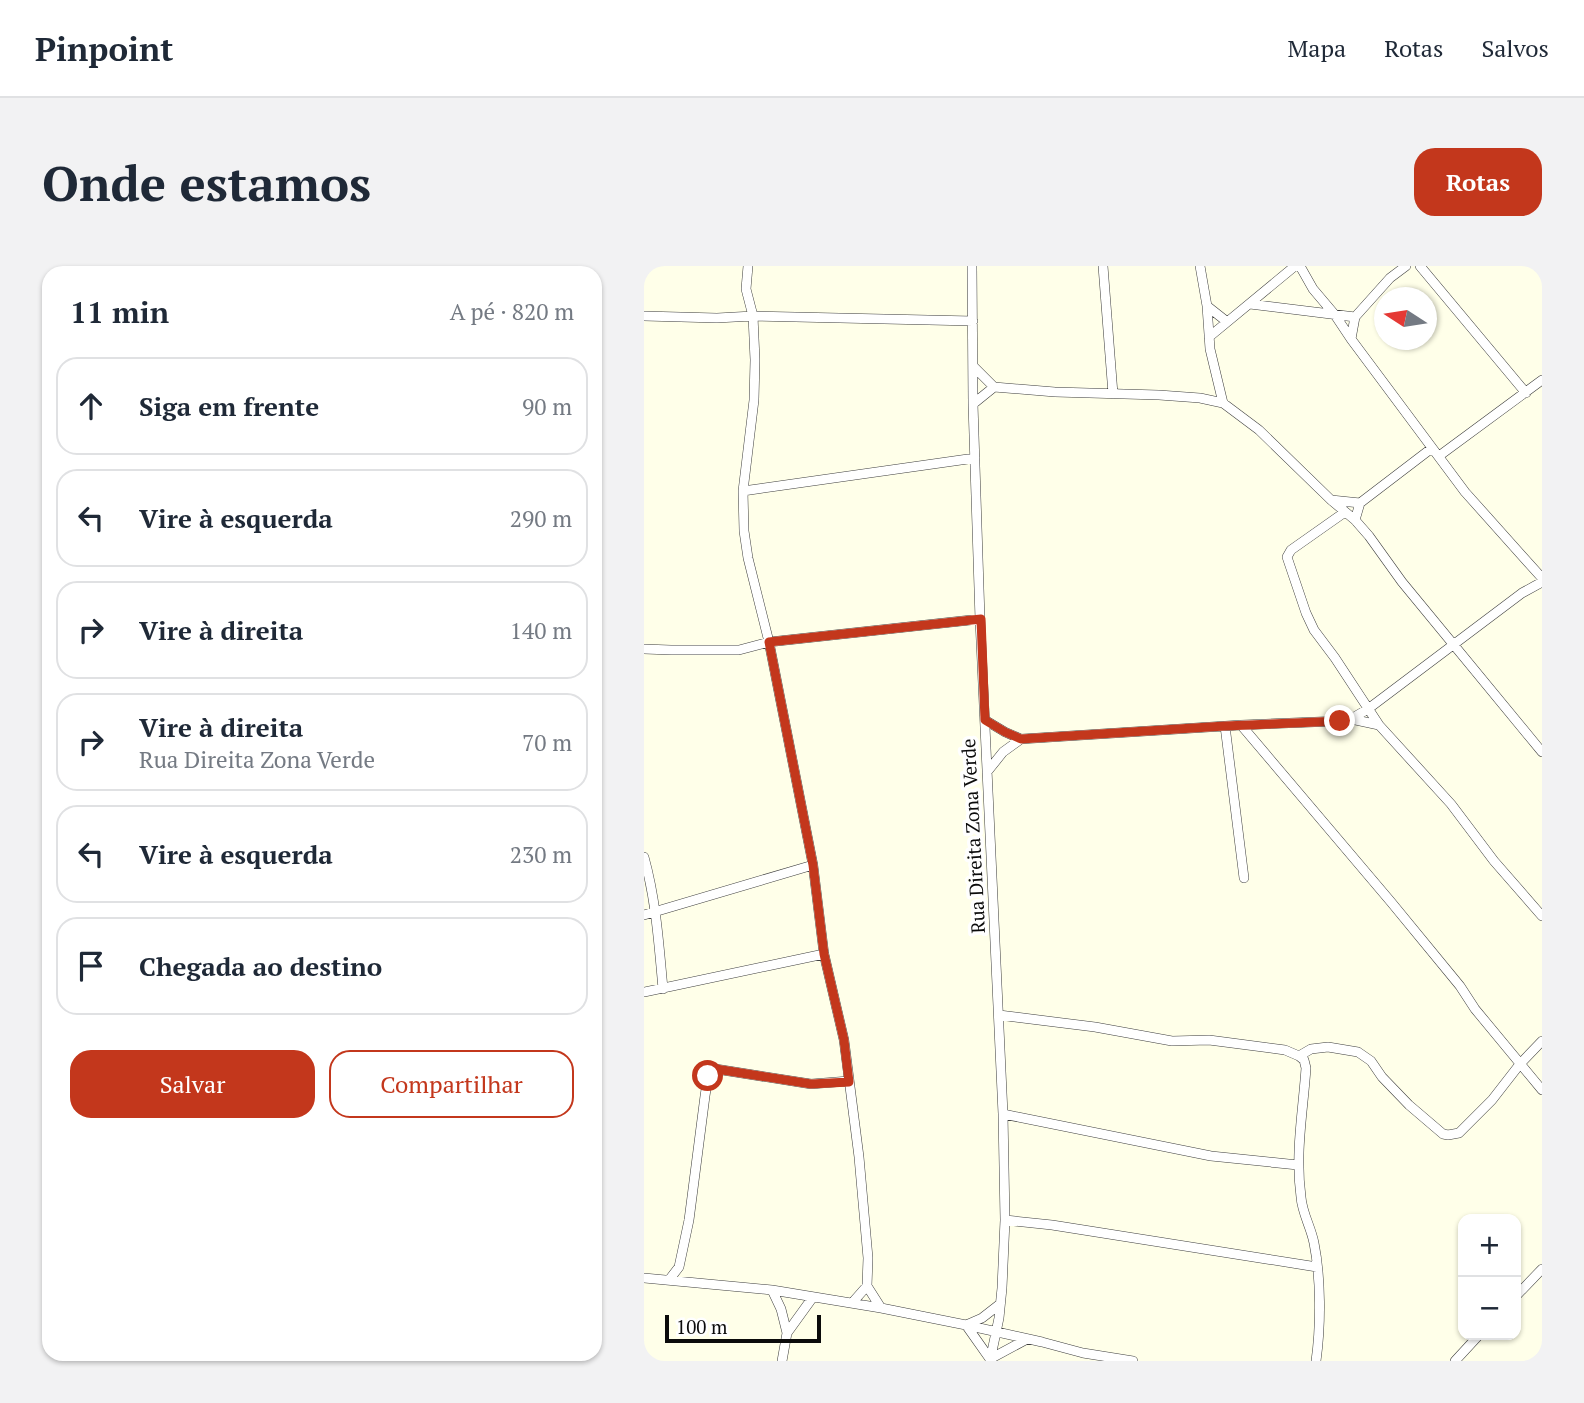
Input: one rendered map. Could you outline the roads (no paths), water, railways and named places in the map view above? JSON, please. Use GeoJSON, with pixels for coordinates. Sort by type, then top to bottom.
{"type":"FeatureCollection","features":[{"type":"Feature","properties":{"kind":"street"},"geometry":{"type":"LineString","coordinates":[[748,266],[746,289],[753,316],[755,360],[754,400],[743,491],[744,531],[813,865],[824,954],[844,1040],[860,1169],[868,1258],[867,1286],[881,1308]]}},
{"type":"Feature","properties":{"kind":"street","name":"Rua Direita Zona Verde"},"geometry":{"type":"LineString","coordinates":[[972,266],[973,404],[1003,1114],[1005,1220],[1000,1304],[990,1360]]}},
{"type":"Feature","properties":{"kind":"street"},"geometry":{"type":"LineString","coordinates":[[1103,266],[1113,394]]}},
{"type":"Feature","properties":{"kind":"street"},"geometry":{"type":"LineString","coordinates":[[1200,266],[1209,337],[1223,403]]}},
{"type":"Feature","properties":{"kind":"street"},"geometry":{"type":"LineString","coordinates":[[985,720],[1021,739],[1351,719],[1542,580],[1465,492],[1297,266],[1209,337]]}},
{"type":"Feature","properties":{"kind":"street"},"geometry":{"type":"LineString","coordinates":[[1351,339],[1355,317],[1390,278],[1406,266]]}},
{"type":"Feature","properties":{"kind":"street"},"geometry":{"type":"LineString","coordinates":[[1420,266],[1526,393]]}},
{"type":"Feature","properties":{"kind":"street"},"geometry":{"type":"LineString","coordinates":[[1251,304],[1355,317]]}},
{"type":"Feature","properties":{"kind":"street"},"geometry":{"type":"LineString","coordinates":[[1207,306],[1226,321]]}},
{"type":"Feature","properties":{"kind":"street"},"geometry":{"type":"LineString","coordinates":[[644,316],[972,321]]}},
{"type":"Feature","properties":{"kind":"street"},"geometry":{"type":"LineString","coordinates":[[973,366],[994,387],[1200,398],[1223,403],[1259,430],[1370,536],[1402,582],[1542,752]]}},
{"type":"Feature","properties":{"kind":"street"},"geometry":{"type":"LineString","coordinates":[[1355,520],[1360,503],[1542,380]]}},
{"type":"Feature","properties":{"kind":"street"},"geometry":{"type":"LineString","coordinates":[[973,404],[994,387]]}},
{"type":"Feature","properties":{"kind":"street"},"geometry":{"type":"LineString","coordinates":[[743,491],[975,458]]}},
{"type":"Feature","properties":{"kind":"street"},"geometry":{"type":"LineString","coordinates":[[1331,500],[1360,503]]}},
{"type":"Feature","properties":{"kind":"street"},"geometry":{"type":"LineString","coordinates":[[1345,512],[1290,550],[1287,556],[1314,630],[1379,725],[1451,804],[1494,861],[1542,916]]}},
{"type":"Feature","properties":{"kind":"street"},"geometry":{"type":"LineString","coordinates":[[644,649],[738,650],[769,642],[981,619]]}},
{"type":"Feature","properties":{"kind":"street"},"geometry":{"type":"LineString","coordinates":[[1351,719],[1379,725]]}},
{"type":"Feature","properties":{"kind":"street"},"geometry":{"type":"LineString","coordinates":[[1241,725],[1417,933],[1542,1090]]}},
{"type":"Feature","properties":{"kind":"street"},"geometry":{"type":"LineString","coordinates":[[1225,726],[1244,878]]}},
{"type":"Feature","properties":{"kind":"street"},"geometry":{"type":"LineString","coordinates":[[988,772],[1003,752],[1021,739]]}},
{"type":"Feature","properties":{"kind":"street"},"geometry":{"type":"LineString","coordinates":[[644,857],[651,881],[663,989]]}},
{"type":"Feature","properties":{"kind":"street"},"geometry":{"type":"LineString","coordinates":[[644,915],[813,865]]}},
{"type":"Feature","properties":{"kind":"street"},"geometry":{"type":"LineString","coordinates":[[644,992],[824,954]]}},
{"type":"Feature","properties":{"kind":"street"},"geometry":{"type":"LineString","coordinates":[[999,1015],[1095,1027],[1172,1041],[1209,1040],[1285,1050],[1304,1060],[1306,1068],[1298,1164],[1301,1199],[1314,1241],[1317,1268],[1320,1319],[1316,1361]]}},
{"type":"Feature","properties":{"kind":"street"},"geometry":{"type":"LineString","coordinates":[[1300,1056],[1311,1049],[1328,1047],[1358,1052],[1371,1061],[1382,1077],[1409,1105],[1443,1134],[1448,1135],[1460,1133],[1542,1041]]}},
{"type":"Feature","properties":{"kind":"street"},"geometry":{"type":"LineString","coordinates":[[669,1280],[679,1267],[689,1220],[710,1071],[716,1069],[811,1084],[849,1082]]}},
{"type":"Feature","properties":{"kind":"street"},"geometry":{"type":"LineString","coordinates":[[1003,1114],[1211,1156],[1298,1164]]}},
{"type":"Feature","properties":{"kind":"street"},"geometry":{"type":"LineString","coordinates":[[1005,1220],[1065,1227],[1317,1268]]}},
{"type":"Feature","properties":{"kind":"street"},"geometry":{"type":"LineString","coordinates":[[679,1267],[688,1282]]}},
{"type":"Feature","properties":{"kind":"street"},"geometry":{"type":"LineString","coordinates":[[1521,1291],[1542,1270]]}},
{"type":"Feature","properties":{"kind":"street"},"geometry":{"type":"LineString","coordinates":[[644,1278],[772,1290],[852,1303],[966,1325],[1083,1353],[1133,1361]]}},
{"type":"Feature","properties":{"kind":"street"},"geometry":{"type":"LineString","coordinates":[[852,1303],[867,1286]]}},
{"type":"Feature","properties":{"kind":"street"},"geometry":{"type":"LineString","coordinates":[[772,1290],[781,1309],[787,1333],[782,1361]]}},
{"type":"Feature","properties":{"kind":"street"},"geometry":{"type":"LineString","coordinates":[[787,1333],[813,1297]]}},
{"type":"Feature","properties":{"kind":"street"},"geometry":{"type":"LineString","coordinates":[[966,1325],[982,1318],[1000,1304]]}},
{"type":"Feature","properties":{"kind":"street"},"geometry":{"type":"LineString","coordinates":[[966,1325],[990,1360],[1027,1339]]}},
{"type":"Feature","properties":{"kind":"street"},"geometry":{"type":"LineString","coordinates":[[1455,1361],[1474,1340]]}}]}
